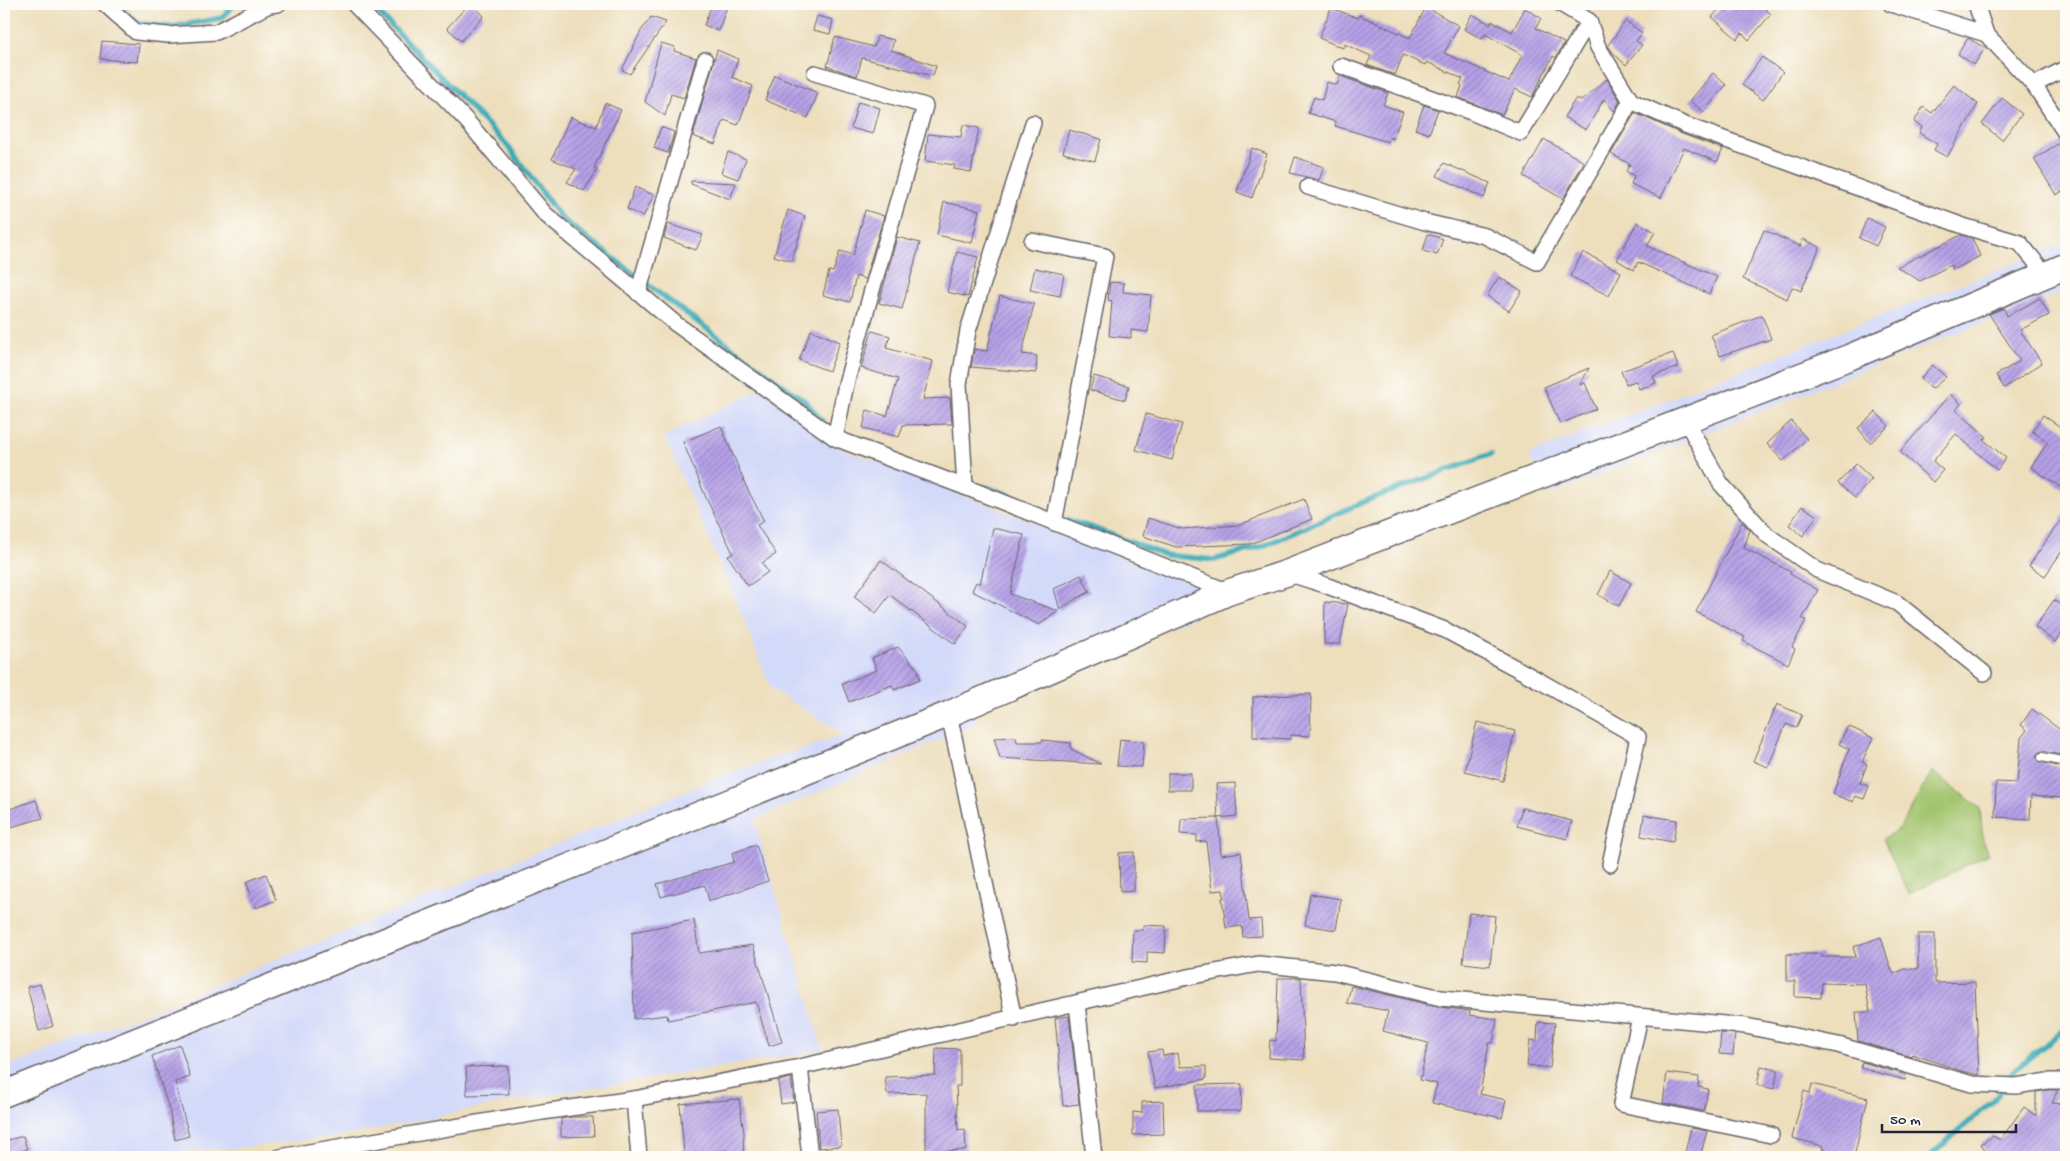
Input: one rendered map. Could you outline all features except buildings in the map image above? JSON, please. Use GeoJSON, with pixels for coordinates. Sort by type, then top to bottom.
{"type":"FeatureCollection","features":[{"type":"Feature","properties":{"kind":"highway"},"geometry":{"type":"LineString","coordinates":[[4,1094],[949,714],[1229,592],[1287,573],[1686,421],[1850,357],[2056,271]]}},
{"type":"Feature","properties":{"kind":"street"},"geometry":{"type":"LineString","coordinates":[[105,4],[136,32],[168,36],[216,32],[269,5],[278,4]]}},
{"type":"Feature","properties":{"kind":"street"},"geometry":{"type":"LineString","coordinates":[[354,4],[466,120],[545,214],[676,324],[835,438],[1229,592]]}},
{"type":"Feature","properties":{"kind":"street"},"geometry":{"type":"LineString","coordinates":[[1561,4],[1589,21],[1598,47],[1631,101],[1685,125],[1966,227],[2020,243],[2056,271]]}},
{"type":"Feature","properties":{"kind":"street"},"geometry":{"type":"LineString","coordinates":[[1891,4],[1986,34]]}},
{"type":"Feature","properties":{"kind":"street"},"geometry":{"type":"LineString","coordinates":[[1976,4],[1986,34],[2034,85],[2066,134]]}},
{"type":"Feature","properties":{"kind":"street"},"geometry":{"type":"LineString","coordinates":[[1341,66],[1471,112],[1521,133],[1589,21]]}},
{"type":"Feature","properties":{"kind":"street"},"geometry":{"type":"LineString","coordinates":[[638,293],[705,60]]}},
{"type":"Feature","properties":{"kind":"street"},"geometry":{"type":"LineString","coordinates":[[2034,85],[2066,68]]}},
{"type":"Feature","properties":{"kind":"street"},"geometry":{"type":"LineString","coordinates":[[815,73],[925,106],[846,384],[835,438]]}},
{"type":"Feature","properties":{"kind":"street"},"geometry":{"type":"LineString","coordinates":[[1308,187],[1425,222],[1485,236],[1537,262],[1631,101]]}},
{"type":"Feature","properties":{"kind":"street"},"geometry":{"type":"LineString","coordinates":[[965,488],[959,384],[968,330],[1033,123]]}},
{"type":"Feature","properties":{"kind":"street"},"geometry":{"type":"LineString","coordinates":[[1032,241],[1105,256],[1054,523]]}},
{"type":"Feature","properties":{"kind":"street"},"geometry":{"type":"LineString","coordinates":[[1686,421],[1721,484],[1767,534],[1817,570],[1897,602],[1984,673]]}},
{"type":"Feature","properties":{"kind":"street"},"geometry":{"type":"LineString","coordinates":[[1287,573],[1325,584],[1445,630],[1538,680],[1638,738],[1610,864]]}},
{"type":"Feature","properties":{"kind":"street"},"geometry":{"type":"LineString","coordinates":[[949,714],[1014,1019]]}},
{"type":"Feature","properties":{"kind":"street"},"geometry":{"type":"LineString","coordinates":[[280,1157],[542,1112],[634,1099],[800,1067],[1014,1019],[1188,977],[1258,964],[1335,972],[1441,998],[1746,1026],[1838,1045],[1972,1084],[2016,1086],[2048,1081],[2066,1081]]}},
{"type":"Feature","properties":{"kind":"street"},"geometry":{"type":"LineString","coordinates":[[1077,1004],[1094,1157]]}},
{"type":"Feature","properties":{"kind":"street"},"geometry":{"type":"LineString","coordinates":[[1640,1017],[1622,1104],[1771,1135]]}},
{"type":"Feature","properties":{"kind":"street"},"geometry":{"type":"LineString","coordinates":[[800,1067],[810,1157]]}},
{"type":"Feature","properties":{"kind":"street"},"geometry":{"type":"LineString","coordinates":[[634,1099],[639,1157]]}},
{"type":"Feature","properties":{"kind":"lane"},"geometry":{"type":"LineString","coordinates":[[2042,757],[2066,762]]}},
{"type":"Feature","properties":{"kind":"shaded area"},"geometry":{"type":"Polygon","coordinates":[[[2066,243],[2066,290],[1549,495],[1529,454],[2066,243]]]}},
{"type":"Feature","properties":{"kind":"shaded area"},"geometry":{"type":"Polygon","coordinates":[[[764,388],[830,444],[1234,600],[974,710],[978,723],[754,820],[823,1050],[512,1101],[347,1135],[238,1148],[92,1157],[4,1157],[4,1068],[137,1017],[737,770],[845,735],[771,689],[745,622],[664,436],[764,388]]]}},
{"type":"Feature","properties":{"kind":"green space"},"geometry":{"type":"Polygon","coordinates":[[[1932,771],[1980,808],[1983,842],[1988,854],[1909,894],[1883,839],[1900,828],[1932,771]]]}},
{"type":"Feature","properties":{"kind":"waterway"},"geometry":{"type":"LineString","coordinates":[[116,4],[139,23],[172,27],[222,18],[235,4]]}},
{"type":"Feature","properties":{"kind":"waterway"},"geometry":{"type":"LineString","coordinates":[[370,4],[507,145],[561,218],[806,402],[823,422]]}},
{"type":"Feature","properties":{"kind":"waterway"},"geometry":{"type":"LineString","coordinates":[[1068,521],[1093,528],[1165,555],[1214,560],[1263,546],[1368,500],[1491,454]]}},
{"type":"Feature","properties":{"kind":"waterway"},"geometry":{"type":"LineString","coordinates":[[984,487],[1008,494],[1016,501]]}},
{"type":"Feature","properties":{"kind":"waterway"},"geometry":{"type":"LineString","coordinates":[[1929,1157],[1994,1100],[2013,1071],[2066,1028]]}}]}
